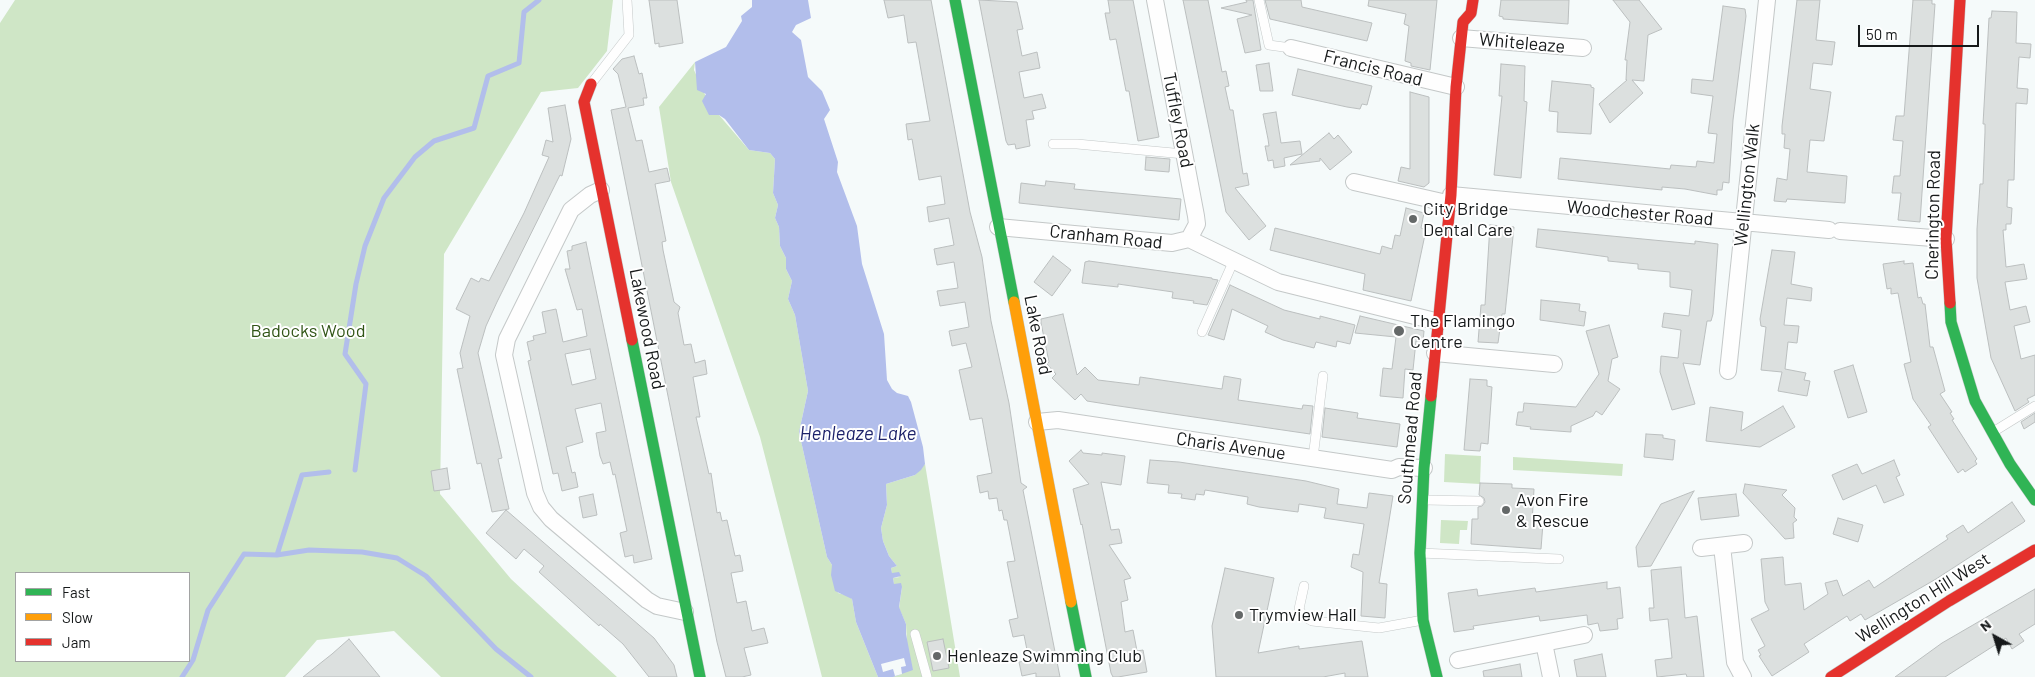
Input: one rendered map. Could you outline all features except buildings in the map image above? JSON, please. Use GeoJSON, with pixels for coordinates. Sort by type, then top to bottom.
{"type":"FeatureCollection","features":[{"type":"Feature","properties":{"kind":"street","name":"Lake Road"},"geometry":{"type":"LineString","coordinates":[[955,0],[1086,677]]}},
{"type":"Feature","properties":{"kind":"street","name":"Tuffley Road"},"geometry":{"type":"LineString","coordinates":[[1155,0],[1197,224],[1189,239]]}},
{"type":"Feature","properties":{"kind":"street","name":"Southmead Road"},"geometry":{"type":"LineString","coordinates":[[1437,677],[1423,620],[1420,553],[1422,500],[1451,199],[1460,24],[1471,13],[1472,0]]}},
{"type":"Feature","properties":{"kind":"street","name":"Wellington Walk"},"geometry":{"type":"LineString","coordinates":[[1728,371],[1742,223],[1767,0]]}},
{"type":"Feature","properties":{"kind":"street","name":"Cherington Road"},"geometry":{"type":"LineString","coordinates":[[1960,0],[1946,239],[1950,322],[1975,401],[1992,432],[2035,500]]}},
{"type":"Feature","properties":{"kind":"street","name":"Whiteleaze"},"geometry":{"type":"LineString","coordinates":[[1460,24],[1583,48]]}},
{"type":"Feature","properties":{"kind":"street","name":"Francis Road"},"geometry":{"type":"LineString","coordinates":[[1291,48],[1456,87]]}},
{"type":"Feature","properties":{"kind":"street","name":"Lakewood Road"},"geometry":{"type":"LineString","coordinates":[[591,84],[584,102],[685,612],[700,677]]}},
{"type":"Feature","properties":{"kind":"street","name":"Woodchester Road"},"geometry":{"type":"LineString","coordinates":[[1354,182],[1451,199],[1946,239]]}},
{"type":"Feature","properties":{"kind":"street"},"geometry":{"type":"LineString","coordinates":[[601,190],[590,195],[571,210],[507,339],[504,355],[536,493],[541,507],[551,519],[647,600],[657,606],[685,612]]}},
{"type":"Feature","properties":{"kind":"street","name":"Cranham Road"},"geometry":{"type":"LineString","coordinates":[[998,227],[1172,243],[1189,239],[1278,282],[1439,322]]}},
{"type":"Feature","properties":{"kind":"street"},"geometry":{"type":"LineString","coordinates":[[1435,353],[1554,364]]}},
{"type":"Feature","properties":{"kind":"street","name":"Charis Avenue"},"geometry":{"type":"LineString","coordinates":[[1037,422],[1058,420],[1392,470],[1399,467],[1424,468]]}},
{"type":"Feature","properties":{"kind":"street"},"geometry":{"type":"LineString","coordinates":[[1701,548],[1744,543]]}},
{"type":"Feature","properties":{"kind":"street"},"geometry":{"type":"LineString","coordinates":[[1722,546],[1735,662],[1743,677]]}},
{"type":"Feature","properties":{"kind":"street","name":"Wellington Hill West"},"geometry":{"type":"LineString","coordinates":[[1832,677],[1949,601],[2035,550]]}},
{"type":"Feature","properties":{"kind":"street"},"geometry":{"type":"LineString","coordinates":[[1458,660],[1584,635]]}},
{"type":"Feature","properties":{"kind":"street"},"geometry":{"type":"LineString","coordinates":[[1544,643],[1551,677]]}},
{"type":"Feature","properties":{"kind":"lane","name":"Lakewood Road"},"geometry":{"type":"LineString","coordinates":[[591,84],[630,35],[627,0]]}},
{"type":"Feature","properties":{"kind":"lane"},"geometry":{"type":"LineString","coordinates":[[1259,0],[1269,45],[1291,48]]}},
{"type":"Feature","properties":{"kind":"lane"},"geometry":{"type":"LineString","coordinates":[[1053,144],[1076,144],[1184,154]]}},
{"type":"Feature","properties":{"kind":"lane"},"geometry":{"type":"LineString","coordinates":[[1202,332],[1234,260]]}},
{"type":"Feature","properties":{"kind":"lane"},"geometry":{"type":"LineString","coordinates":[[1313,458],[1323,376]]}},
{"type":"Feature","properties":{"kind":"lane"},"geometry":{"type":"LineString","coordinates":[[1992,432],[2035,406]]}},
{"type":"Feature","properties":{"kind":"lane"},"geometry":{"type":"LineString","coordinates":[[1422,500],[1479,501]]}},
{"type":"Feature","properties":{"kind":"lane"},"geometry":{"type":"LineString","coordinates":[[1420,553],[1559,559]]}},
{"type":"Feature","properties":{"kind":"lane"},"geometry":{"type":"LineString","coordinates":[[1304,586],[1300,608],[1303,616],[1312,621],[1379,628],[1423,620]]}},
{"type":"Feature","properties":{"kind":"lane"},"geometry":{"type":"LineString","coordinates":[[915,634],[927,677]]}},
{"type":"Feature","properties":{"kind":"green space","name":"Badocks Wood"},"geometry":{"type":"Polygon","coordinates":[[[15,0],[613,0],[607,51],[578,88],[541,92],[444,254],[440,494],[511,579],[617,677],[441,677],[394,631],[317,640],[285,677],[0,677],[0,23],[15,0]]]}},
{"type":"Feature","properties":{"kind":"green space"},"geometry":{"type":"Polygon","coordinates":[[[695,62],[694,70],[706,97],[719,115],[749,150],[770,153],[775,159],[773,193],[778,205],[775,218],[779,227],[780,246],[786,258],[786,269],[792,281],[788,299],[795,315],[808,391],[799,432],[827,557],[832,565],[838,593],[849,596],[852,599],[856,622],[878,677],[822,677],[760,437],[671,182],[659,107],[695,62]]]}},
{"type":"Feature","properties":{"kind":"green space"},"geometry":{"type":"Polygon","coordinates":[[[1445,454],[1481,456],[1480,484],[1444,482],[1445,454]]]}},
{"type":"Feature","properties":{"kind":"green space"},"geometry":{"type":"Polygon","coordinates":[[[1513,457],[1623,464],[1622,476],[1513,470],[1513,457]]]}},
{"type":"Feature","properties":{"kind":"green space"},"geometry":{"type":"Polygon","coordinates":[[[925,464],[960,677],[893,677],[907,644],[906,624],[899,608],[902,587],[894,585],[893,578],[900,577],[892,574],[891,568],[897,566],[889,556],[883,541],[881,528],[887,505],[886,484],[915,475],[925,464]]]}},
{"type":"Feature","properties":{"kind":"green space"},"geometry":{"type":"Polygon","coordinates":[[[1441,520],[1468,521],[1467,530],[1460,530],[1459,544],[1440,543],[1441,520]]]}},
{"type":"Feature","properties":{"kind":"water","name":"Henleaze Lake"},"geometry":{"type":"Polygon","coordinates":[[[752,0],[808,0],[811,18],[796,25],[792,32],[801,40],[808,77],[822,91],[830,110],[824,119],[838,162],[837,172],[857,226],[862,264],[884,334],[887,380],[892,389],[897,393],[908,396],[923,447],[925,464],[921,470],[915,475],[886,484],[887,505],[881,528],[883,541],[889,556],[897,566],[891,568],[892,573],[899,572],[901,576],[893,578],[894,584],[901,583],[902,587],[899,607],[906,624],[906,634],[913,670],[893,677],[878,677],[856,622],[852,599],[835,591],[831,575],[832,565],[827,557],[799,432],[808,391],[795,315],[788,299],[792,281],[786,269],[786,258],[780,246],[779,227],[775,218],[778,205],[773,193],[775,159],[770,153],[749,150],[725,119],[719,115],[709,115],[702,101],[706,94],[697,90],[695,62],[726,47],[742,21],[741,16],[752,7],[752,0]]]}},
{"type":"Feature","properties":{"kind":"pier"},"geometry":{"type":"Polygon","coordinates":[[[904,658],[906,666],[901,667],[902,674],[895,676],[893,669],[883,672],[881,664],[904,658]]]}},
{"type":"Feature","properties":{"kind":"waterway"},"geometry":{"type":"LineString","coordinates":[[355,470],[366,384],[345,354],[356,284],[365,246],[384,198],[415,157],[434,141],[474,128],[488,76],[519,63],[524,12],[539,0]]}},
{"type":"Feature","properties":{"kind":"waterway"},"geometry":{"type":"LineString","coordinates":[[182,677],[193,660],[208,610],[244,554],[277,555],[302,475],[329,472]]}},
{"type":"Feature","properties":{"kind":"waterway"},"geometry":{"type":"LineString","coordinates":[[277,555],[309,550],[362,552],[397,558],[426,576],[496,649],[531,677]]}},
{"type":"Feature","properties":{"kind":"traffic: fast"},"geometry":{"type":"LineString","coordinates":[[955,0],[1014,302]]}},
{"type":"Feature","properties":{"kind":"traffic: fast"},"geometry":{"type":"LineString","coordinates":[[1950,303],[1951,322],[1975,401],[2010,464],[2035,500]]}},
{"type":"Feature","properties":{"kind":"traffic: fast"},"geometry":{"type":"LineString","coordinates":[[632,340],[700,677]]}},
{"type":"Feature","properties":{"kind":"traffic: fast"},"geometry":{"type":"LineString","coordinates":[[1431,396],[1424,468],[1420,553],[1423,620],[1437,677]]}},
{"type":"Feature","properties":{"kind":"traffic: fast"},"geometry":{"type":"LineString","coordinates":[[1071,602],[1086,677]]}},
{"type":"Feature","properties":{"kind":"traffic: slow"},"geometry":{"type":"LineString","coordinates":[[1014,302],[1071,602]]}},
{"type":"Feature","properties":{"kind":"traffic: jam"},"geometry":{"type":"LineString","coordinates":[[1431,396],[1451,195],[1456,87],[1463,22],[1471,13],[1473,0]]}},
{"type":"Feature","properties":{"kind":"traffic: jam"},"geometry":{"type":"LineString","coordinates":[[1950,303],[1946,239],[1960,0]]}},
{"type":"Feature","properties":{"kind":"traffic: jam"},"geometry":{"type":"LineString","coordinates":[[591,84],[584,102],[632,340]]}},
{"type":"Feature","properties":{"kind":"traffic: jam"},"geometry":{"type":"LineString","coordinates":[[1831,677],[1949,601],[2035,550]]}},
{"type":"Feature","properties":{"kind":"place","name":"City Bridge Dental Care"},"geometry":{"type":"Point","coordinates":[1413,219]}},
{"type":"Feature","properties":{"kind":"place","name":"The Flamingo Centre"},"geometry":{"type":"Point","coordinates":[1399,331]}},
{"type":"Feature","properties":{"kind":"place","name":"Avon Fire & Rescue"},"geometry":{"type":"Point","coordinates":[1506,510]}},
{"type":"Feature","properties":{"kind":"place","name":"Trymview Hall"},"geometry":{"type":"Point","coordinates":[1239,615]}},
{"type":"Feature","properties":{"kind":"place","name":"Henleaze Swimming Club"},"geometry":{"type":"Point","coordinates":[937,656]}}]}
